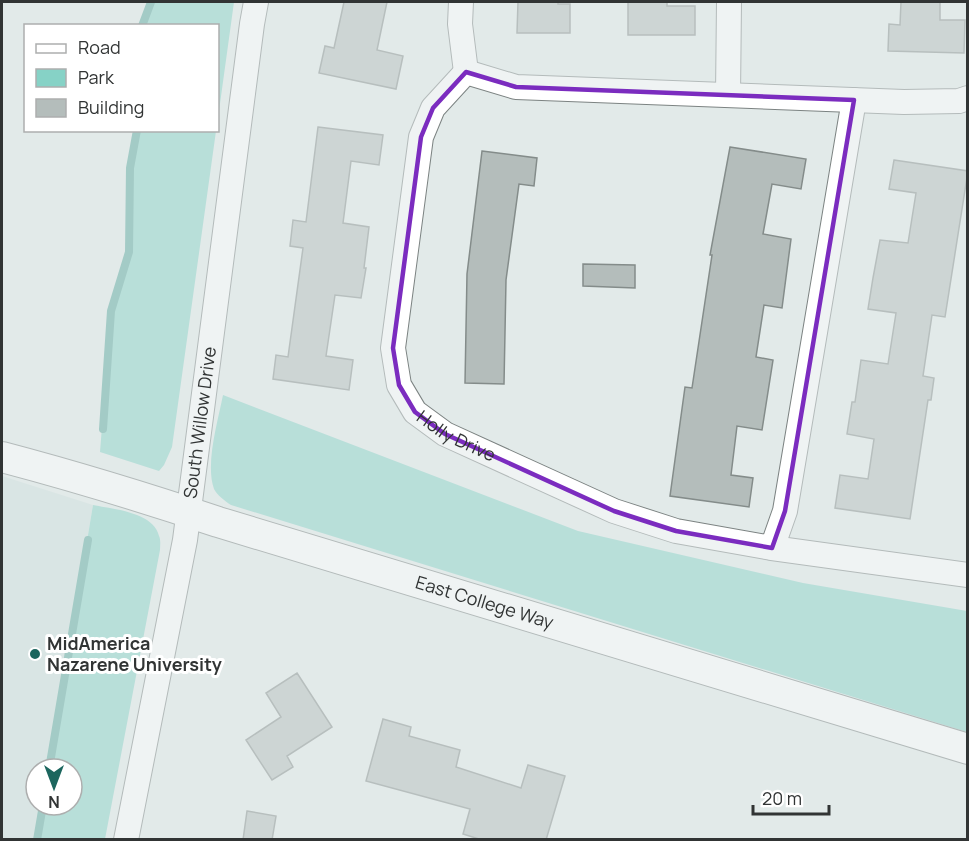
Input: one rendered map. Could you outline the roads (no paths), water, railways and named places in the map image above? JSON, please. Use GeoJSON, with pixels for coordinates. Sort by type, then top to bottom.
{"type":"FeatureCollection","features":[{"type":"Feature","properties":{"kind":"street","name":"South Willow Drive"},"geometry":{"type":"LineString","coordinates":[[126,840],[185,540],[256,2]]}},
{"type":"Feature","properties":{"kind":"street"},"geometry":{"type":"LineString","coordinates":[[461,2],[460,24],[466,72],[516,87],[854,100],[937,102],[959,101],[968,98]]}},
{"type":"Feature","properties":{"kind":"street"},"geometry":{"type":"LineString","coordinates":[[728,95],[729,2]]}},
{"type":"Feature","properties":{"kind":"street","name":"Holly Drive"},"geometry":{"type":"LineString","coordinates":[[466,72],[433,108],[421,137],[393,348],[399,385],[415,412],[445,434],[614,511],[676,531],[772,548],[968,575]]}},
{"type":"Feature","properties":{"kind":"street"},"geometry":{"type":"LineString","coordinates":[[772,548],[785,511],[854,100]]}},
{"type":"Feature","properties":{"kind":"street","name":"East College Way"},"geometry":{"type":"LineString","coordinates":[[2,457],[56,471],[968,749]]}},
{"type":"Feature","properties":{"kind":"waterway"},"geometry":{"type":"LineString","coordinates":[[143,24],[151,2]]}},
{"type":"Feature","properties":{"kind":"waterway"},"geometry":{"type":"LineString","coordinates":[[103,429],[111,311],[129,252],[130,168],[137,132]]}},
{"type":"Feature","properties":{"kind":"waterway"},"geometry":{"type":"LineString","coordinates":[[51,757],[88,540]]}},
{"type":"Feature","properties":{"kind":"waterway"},"geometry":{"type":"LineString","coordinates":[[37,840],[41,817]]}},
{"type":"Feature","properties":{"kind":"place","name":"MidAmerica Nazarene University"},"geometry":{"type":"Point","coordinates":[35,654]}}]}
